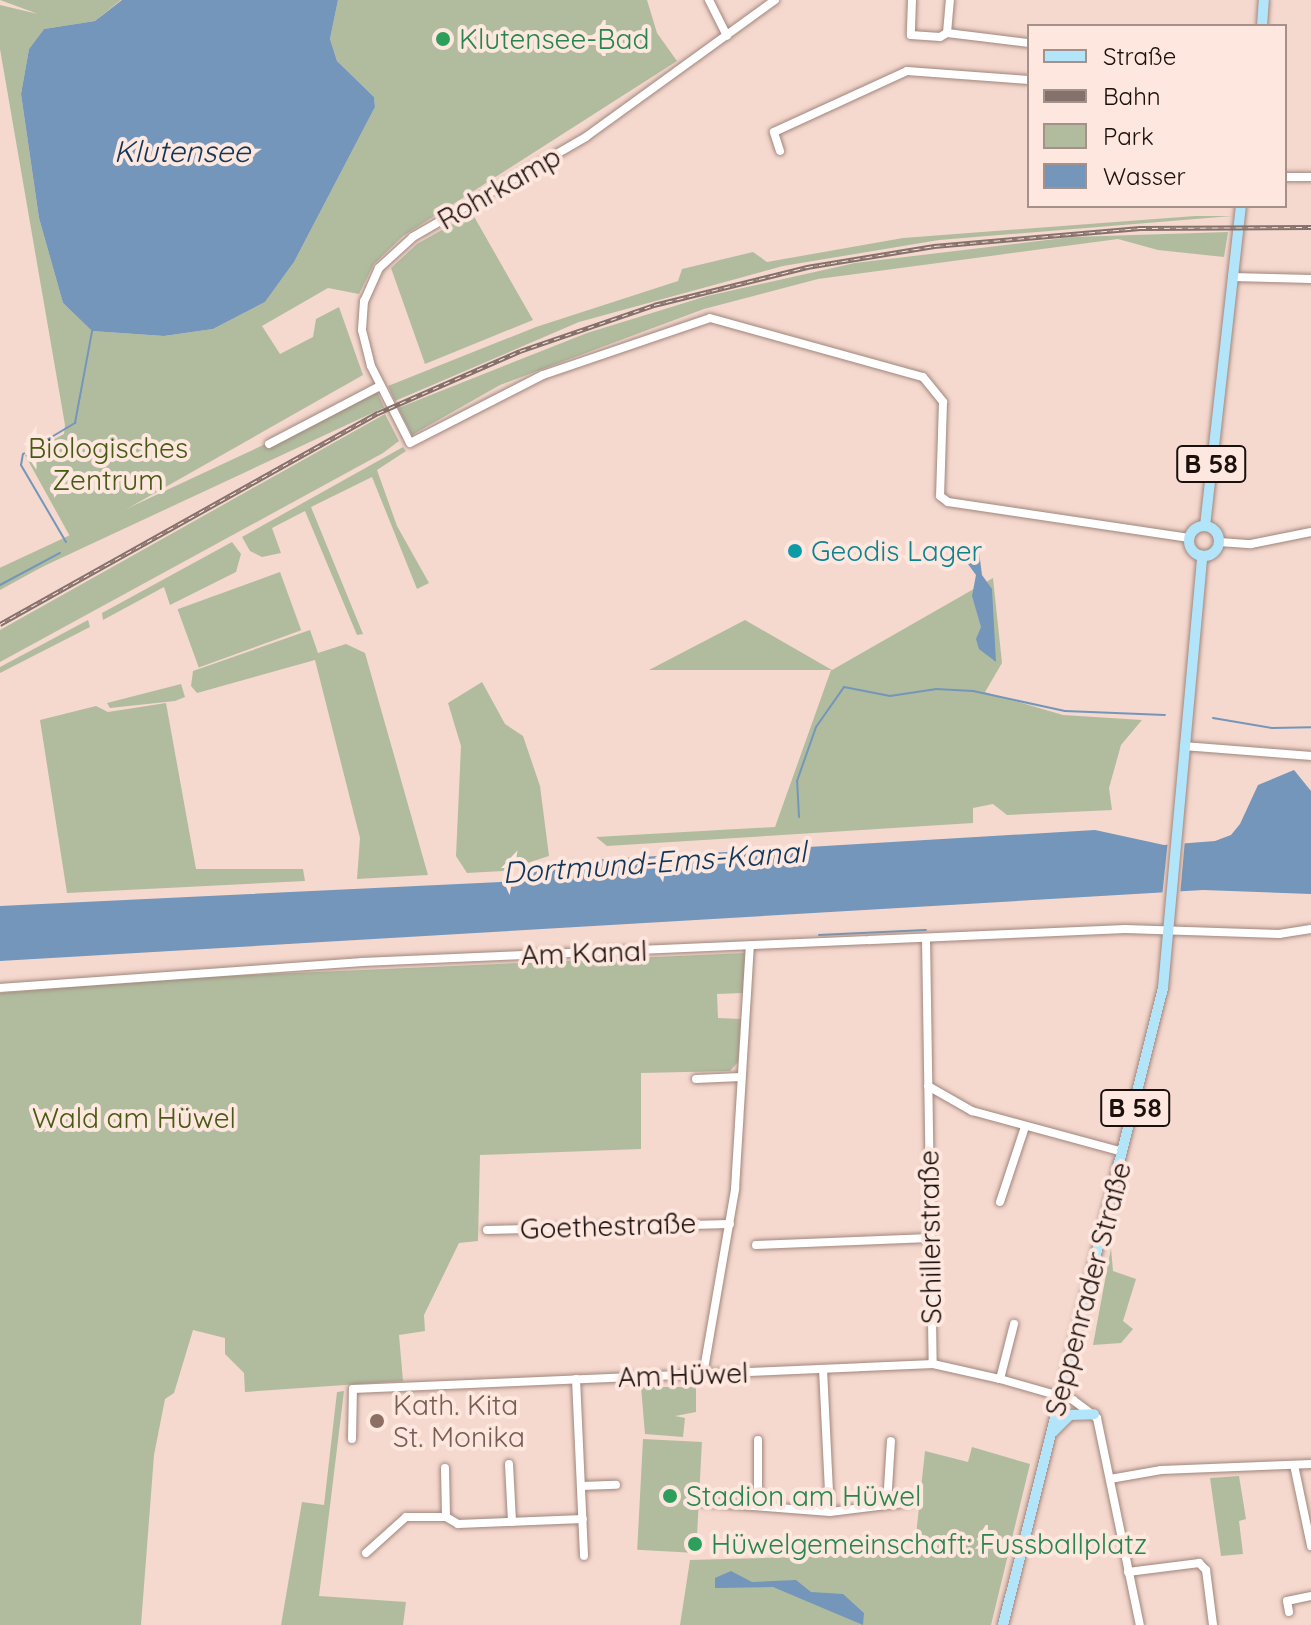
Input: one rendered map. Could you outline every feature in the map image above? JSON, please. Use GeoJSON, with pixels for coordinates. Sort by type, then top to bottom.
{"type":"FeatureCollection","features":[{"type":"Feature","properties":{"kind":"main road"},"geometry":{"type":"LineString","coordinates":[[1262,24],[1264,0]]}},
{"type":"Feature","properties":{"kind":"main road","name":"B 58"},"geometry":{"type":"LineString","coordinates":[[1189,538],[1205,526],[1241,208]]}},
{"type":"Feature","properties":{"kind":"main road","name":"B 58"},"geometry":{"type":"LineString","coordinates":[[1205,526],[1215,531],[1219,542]]}},
{"type":"Feature","properties":{"kind":"main road"},"geometry":{"type":"LineString","coordinates":[[1189,538],[1191,549],[1202,556],[1213,553],[1219,542]]}},
{"type":"Feature","properties":{"kind":"main road","name":"B 58"},"geometry":{"type":"LineString","coordinates":[[1184,746],[1202,556]]}},
{"type":"Feature","properties":{"kind":"main road","name":"Seppenrader Straße"},"geometry":{"type":"LineString","coordinates":[[1003,1625],[1163,988],[1184,746]]}},
{"type":"Feature","properties":{"kind":"main road"},"geometry":{"type":"LineString","coordinates":[[1049,1437],[1070,1415],[1094,1414]]}},
{"type":"Feature","properties":{"kind":"street"},"geometry":{"type":"LineString","coordinates":[[709,0],[727,36]]}},
{"type":"Feature","properties":{"kind":"street","name":"Rohrkamp"},"geometry":{"type":"LineString","coordinates":[[775,0],[586,137],[396,251],[379,268],[364,301],[362,330],[380,386],[410,443],[543,375],[710,318],[923,377],[943,402],[940,496],[948,502],[1189,538]]}},
{"type":"Feature","properties":{"kind":"street"},"geometry":{"type":"LineString","coordinates":[[912,0],[911,35],[947,33],[1027,43]]}},
{"type":"Feature","properties":{"kind":"street"},"geometry":{"type":"LineString","coordinates":[[947,33],[950,0]]}},
{"type":"Feature","properties":{"kind":"street"},"geometry":{"type":"LineString","coordinates":[[780,151],[774,132],[907,71],[1027,80]]}},
{"type":"Feature","properties":{"kind":"street"},"geometry":{"type":"LineString","coordinates":[[1287,177],[1311,177]]}},
{"type":"Feature","properties":{"kind":"street"},"geometry":{"type":"LineString","coordinates":[[1232,277],[1311,279]]}},
{"type":"Feature","properties":{"kind":"street"},"geometry":{"type":"LineString","coordinates":[[269,444],[380,386]]}},
{"type":"Feature","properties":{"kind":"street"},"geometry":{"type":"LineString","coordinates":[[1219,542],[1251,544],[1311,532]]}},
{"type":"Feature","properties":{"kind":"street"},"geometry":{"type":"LineString","coordinates":[[1184,746],[1311,756]]}},
{"type":"Feature","properties":{"kind":"street","name":"Am Kanal"},"geometry":{"type":"LineString","coordinates":[[0,988],[362,962],[926,938],[1169,930],[1279,934],[1311,929]]}},
{"type":"Feature","properties":{"kind":"street"},"geometry":{"type":"LineString","coordinates":[[926,938],[928,1086],[972,1111],[1123,1152]]}},
{"type":"Feature","properties":{"kind":"street"},"geometry":{"type":"LineString","coordinates":[[703,1375],[730,1224],[750,946]]}},
{"type":"Feature","properties":{"kind":"street"},"geometry":{"type":"LineString","coordinates":[[696,1079],[741,1077]]}},
{"type":"Feature","properties":{"kind":"street","name":"Schillerstraße"},"geometry":{"type":"LineString","coordinates":[[928,1086],[933,1364]]}},
{"type":"Feature","properties":{"kind":"street"},"geometry":{"type":"LineString","coordinates":[[1000,1202],[1025,1127]]}},
{"type":"Feature","properties":{"kind":"street","name":"Goethestraße"},"geometry":{"type":"LineString","coordinates":[[487,1230],[730,1224]]}},
{"type":"Feature","properties":{"kind":"street"},"geometry":{"type":"LineString","coordinates":[[756,1245],[930,1238]]}},
{"type":"Feature","properties":{"kind":"street"},"geometry":{"type":"LineString","coordinates":[[1000,1379],[1014,1324]]}},
{"type":"Feature","properties":{"kind":"street","name":"Am Hüwel"},"geometry":{"type":"LineString","coordinates":[[352,1439],[353,1389],[933,1364],[1059,1395],[1094,1414]]}},
{"type":"Feature","properties":{"kind":"street"},"geometry":{"type":"LineString","coordinates":[[823,1369],[830,1512]]}},
{"type":"Feature","properties":{"kind":"street"},"geometry":{"type":"LineString","coordinates":[[576,1379],[584,1556]]}},
{"type":"Feature","properties":{"kind":"street"},"geometry":{"type":"LineString","coordinates":[[1094,1414],[1140,1625]]}},
{"type":"Feature","properties":{"kind":"street"},"geometry":{"type":"LineString","coordinates":[[758,1440],[758,1503]]}},
{"type":"Feature","properties":{"kind":"street"},"geometry":{"type":"LineString","coordinates":[[887,1504],[891,1441]]}},
{"type":"Feature","properties":{"kind":"street"},"geometry":{"type":"LineString","coordinates":[[509,1464],[512,1522]]}},
{"type":"Feature","properties":{"kind":"street"},"geometry":{"type":"LineString","coordinates":[[1110,1479],[1161,1470],[1311,1464]]}},
{"type":"Feature","properties":{"kind":"street"},"geometry":{"type":"LineString","coordinates":[[1294,1465],[1311,1546]]}},
{"type":"Feature","properties":{"kind":"street"},"geometry":{"type":"LineString","coordinates":[[445,1468],[446,1517]]}},
{"type":"Feature","properties":{"kind":"street"},"geometry":{"type":"LineString","coordinates":[[581,1486],[616,1485]]}},
{"type":"Feature","properties":{"kind":"street"},"geometry":{"type":"LineString","coordinates":[[702,1502],[758,1503],[777,1512],[866,1512],[887,1504],[910,1502]]}},
{"type":"Feature","properties":{"kind":"street"},"geometry":{"type":"LineString","coordinates":[[366,1553],[406,1517],[446,1517],[458,1524],[583,1519]]}},
{"type":"Feature","properties":{"kind":"street"},"geometry":{"type":"LineString","coordinates":[[1128,1572],[1199,1563],[1206,1570],[1213,1625]]}},
{"type":"Feature","properties":{"kind":"street"},"geometry":{"type":"LineString","coordinates":[[1289,1612],[1287,1601],[1311,1596]]}},
{"type":"Feature","properties":{"kind":"green space","name":"Biologisches Zentrum"},"geometry":{"type":"Polygon","coordinates":[[[0,0],[121,0],[95,21],[44,29],[29,49],[21,94],[39,218],[63,303],[92,331],[164,336],[213,329],[265,302],[294,262],[375,107],[374,97],[337,61],[330,39],[338,0],[647,0],[657,33],[677,61],[403,236],[374,264],[359,294],[328,288],[262,326],[280,354],[313,337],[316,319],[339,307],[363,375],[72,540],[25,455],[64,434],[65,425],[0,49],[0,5],[38,14],[0,0]]]}},
{"type":"Feature","properties":{"kind":"green space"},"geometry":{"type":"Polygon","coordinates":[[[472,213],[533,320],[425,364],[391,268],[417,244],[472,213]]]}},
{"type":"Feature","properties":{"kind":"green space"},"geometry":{"type":"Polygon","coordinates":[[[1195,216],[1232,216],[939,240],[783,266],[579,322],[395,401],[388,386],[536,327],[678,281],[682,269],[753,252],[767,262],[903,238],[1195,216]]]}},
{"type":"Feature","properties":{"kind":"green space"},"geometry":{"type":"Polygon","coordinates":[[[1228,232],[1224,257],[1158,250],[1118,239],[818,279],[704,309],[500,385],[412,435],[398,408],[587,333],[707,296],[855,263],[1072,237],[1228,232]]]}},
{"type":"Feature","properties":{"kind":"green space"},"geometry":{"type":"Polygon","coordinates":[[[377,392],[384,407],[0,587],[0,568],[377,392]]]}},
{"type":"Feature","properties":{"kind":"green space"},"geometry":{"type":"Polygon","coordinates":[[[385,414],[399,441],[383,453],[0,662],[0,630],[385,414]]]}},
{"type":"Feature","properties":{"kind":"green space"},"geometry":{"type":"Polygon","coordinates":[[[403,447],[406,451],[377,470],[397,526],[429,583],[417,589],[372,477],[311,507],[363,634],[357,635],[305,511],[272,528],[281,553],[262,557],[250,551],[242,537],[403,447]]]}},
{"type":"Feature","properties":{"kind":"green space"},"geometry":{"type":"Polygon","coordinates":[[[232,542],[241,554],[236,572],[170,605],[164,587],[103,620],[102,613],[232,542]]]}},
{"type":"Feature","properties":{"kind":"green space"},"geometry":{"type":"Polygon","coordinates":[[[60,547],[62,556],[0,590],[0,581],[60,547]]]}},
{"type":"Feature","properties":{"kind":"green space"},"geometry":{"type":"Polygon","coordinates":[[[280,572],[301,630],[199,668],[178,609],[280,572]]]}},
{"type":"Feature","properties":{"kind":"green space"},"geometry":{"type":"Polygon","coordinates":[[[993,578],[1002,663],[985,692],[1063,715],[1142,720],[1121,745],[1109,788],[1112,810],[1007,815],[993,804],[973,808],[973,823],[607,846],[596,837],[775,827],[831,670],[649,670],[745,620],[832,670],[993,578]]]}},
{"type":"Feature","properties":{"kind":"green space"},"geometry":{"type":"Polygon","coordinates":[[[88,620],[90,627],[0,673],[0,667],[88,620]]]}},
{"type":"Feature","properties":{"kind":"green space"},"geometry":{"type":"Polygon","coordinates":[[[310,630],[318,653],[346,644],[365,653],[428,875],[357,879],[360,838],[315,660],[197,693],[191,686],[193,671],[310,630]]]}},
{"type":"Feature","properties":{"kind":"green space"},"geometry":{"type":"Polygon","coordinates":[[[482,682],[505,724],[523,736],[540,786],[549,856],[503,871],[467,873],[456,856],[461,746],[448,703],[482,682]]]}},
{"type":"Feature","properties":{"kind":"green space"},"geometry":{"type":"Polygon","coordinates":[[[181,684],[185,697],[175,701],[110,708],[107,703],[181,684]]]}},
{"type":"Feature","properties":{"kind":"green space"},"geometry":{"type":"Polygon","coordinates":[[[166,703],[196,869],[303,869],[305,881],[67,893],[40,720],[96,706],[108,712],[166,703]]]}},
{"type":"Feature","properties":{"kind":"green space","name":"Wald am Hüwel"},"geometry":{"type":"Polygon","coordinates":[[[745,953],[743,993],[717,994],[718,1018],[741,1019],[738,1062],[730,1071],[641,1073],[641,1149],[480,1155],[478,1241],[459,1243],[424,1315],[425,1331],[399,1335],[403,1381],[245,1392],[244,1373],[225,1354],[225,1338],[193,1330],[174,1393],[165,1399],[154,1455],[141,1625],[0,1625],[0,993],[183,978],[745,953]]]}},
{"type":"Feature","properties":{"kind":"green space"},"geometry":{"type":"Polygon","coordinates":[[[1111,1248],[1113,1271],[1136,1279],[1123,1321],[1133,1329],[1121,1343],[1093,1345],[1111,1248]]]}},
{"type":"Feature","properties":{"kind":"green space"},"geometry":{"type":"Polygon","coordinates":[[[641,1387],[696,1387],[696,1412],[675,1416],[685,1418],[683,1437],[645,1434],[641,1387]]]}},
{"type":"Feature","properties":{"kind":"green space"},"geometry":{"type":"Polygon","coordinates":[[[344,1391],[319,1596],[406,1602],[403,1625],[281,1625],[302,1502],[324,1505],[337,1392],[344,1391]]]}},
{"type":"Feature","properties":{"kind":"green space","name":"Stadion am Hüwel"},"geometry":{"type":"Polygon","coordinates":[[[643,1439],[702,1442],[696,1553],[637,1550],[643,1439]]]}},
{"type":"Feature","properties":{"kind":"green space"},"geometry":{"type":"Polygon","coordinates":[[[972,1447],[1030,1464],[991,1625],[680,1625],[690,1560],[914,1554],[925,1451],[968,1462],[972,1447]]]}},
{"type":"Feature","properties":{"kind":"green space"},"geometry":{"type":"Polygon","coordinates":[[[1239,1476],[1246,1519],[1239,1521],[1243,1554],[1221,1556],[1210,1478],[1239,1476]]]}},
{"type":"Feature","properties":{"kind":"water","name":"Klutensee"},"geometry":{"type":"Polygon","coordinates":[[[122,0],[338,0],[330,39],[337,61],[374,97],[375,107],[294,262],[265,302],[213,329],[164,336],[92,331],[63,303],[39,218],[21,94],[29,49],[44,29],[95,21],[122,0]]]}},
{"type":"Feature","properties":{"kind":"water"},"geometry":{"type":"Polygon","coordinates":[[[973,544],[978,544],[982,575],[992,589],[996,662],[979,649],[976,639],[981,627],[972,596],[976,575],[965,560],[973,544]]]}},
{"type":"Feature","properties":{"kind":"water","name":"Dortmund-Ems-Kanal"},"geometry":{"type":"Polygon","coordinates":[[[1294,770],[1311,791],[1311,894],[1203,890],[0,961],[0,906],[501,882],[573,861],[1095,830],[1164,845],[1215,841],[1231,835],[1240,824],[1258,785],[1294,770]]]}},
{"type":"Feature","properties":{"kind":"water"},"geometry":{"type":"Polygon","coordinates":[[[731,1571],[752,1582],[796,1580],[811,1592],[843,1594],[864,1613],[863,1625],[773,1587],[715,1588],[715,1578],[731,1571]]]}},
{"type":"Feature","properties":{"kind":"pier"},"geometry":{"type":"Polygon","coordinates":[[[1185,839],[1180,896],[1162,897],[1168,840],[1185,839]]]}},
{"type":"Feature","properties":{"kind":"waterway"},"geometry":{"type":"LineString","coordinates":[[66,542],[21,465],[23,454],[75,423],[92,331]]}},
{"type":"Feature","properties":{"kind":"waterway"},"geometry":{"type":"LineString","coordinates":[[0,585],[60,553]]}},
{"type":"Feature","properties":{"kind":"waterway"},"geometry":{"type":"LineString","coordinates":[[799,817],[797,781],[816,727],[844,687],[890,696],[936,689],[973,691],[1065,711],[1165,715]]}},
{"type":"Feature","properties":{"kind":"waterway"},"geometry":{"type":"LineString","coordinates":[[1213,718],[1272,728],[1311,727]]}},
{"type":"Feature","properties":{"kind":"waterway"},"geometry":{"type":"LineString","coordinates":[[819,935],[926,930]]}},
{"type":"Feature","properties":{"kind":"railway"},"geometry":{"type":"LineString","coordinates":[[0,624],[378,413],[520,351],[654,305],[807,267],[934,246],[1140,228],[1311,227]]}},
{"type":"Feature","properties":{"kind":"place","name":"Klutensee-Bad"},"geometry":{"type":"Point","coordinates":[443,39]}},
{"type":"Feature","properties":{"kind":"place","name":"Geodis Lager"},"geometry":{"type":"Point","coordinates":[795,551]}},
{"type":"Feature","properties":{"kind":"place","name":"Kath. Kita St. Monika"},"geometry":{"type":"Point","coordinates":[377,1421]}},
{"type":"Feature","properties":{"kind":"place","name":"Stadion am Hüwel"},"geometry":{"type":"Point","coordinates":[670,1496]}},
{"type":"Feature","properties":{"kind":"place","name":"Hüwelgemeinschaft: Fussballplatz"},"geometry":{"type":"Point","coordinates":[695,1544]}}]}
